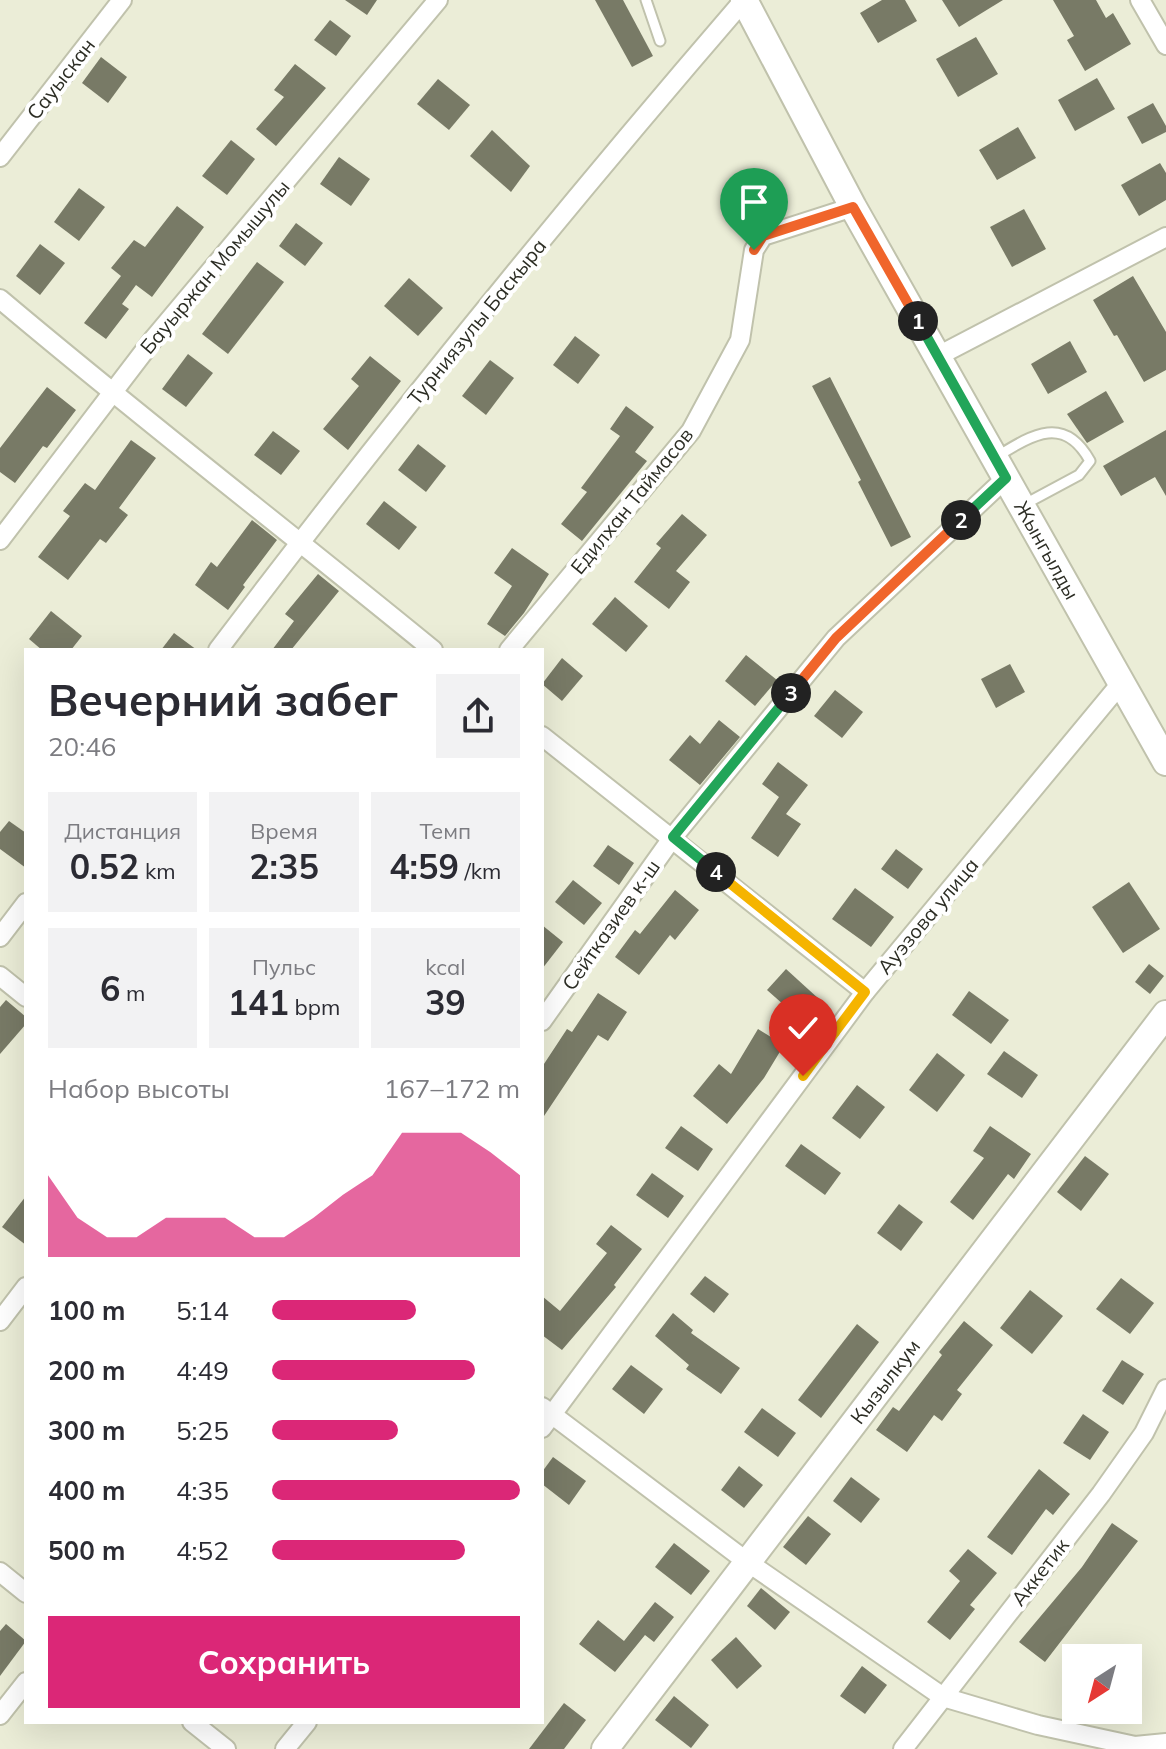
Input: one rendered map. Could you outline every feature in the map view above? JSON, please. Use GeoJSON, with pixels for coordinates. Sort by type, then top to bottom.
{"type":"FeatureCollection","features":[{"type":"Feature","properties":{"kind":"street","name":"Сауыскан"},"geometry":{"type":"LineString","coordinates":[[0,157],[122,0]]}},
{"type":"Feature","properties":{"kind":"street","name":"Бауыржан Момышулы"},"geometry":{"type":"LineString","coordinates":[[0,540],[155,337],[438,0]]}},
{"type":"Feature","properties":{"kind":"street","name":"Жынгылды"},"geometry":{"type":"LineString","coordinates":[[744,0],[853,207],[1166,762]]}},
{"type":"Feature","properties":{"kind":"street","name":"Турниязулы Баскыра"},"geometry":{"type":"LineString","coordinates":[[220,648],[300,541],[636,125],[744,0]]}},
{"type":"Feature","properties":{"kind":"street"},"geometry":{"type":"LineString","coordinates":[[1140,0],[1166,45]]}},
{"type":"Feature","properties":{"kind":"street","name":"Едилхан Таймасов"},"geometry":{"type":"LineString","coordinates":[[511,648],[691,431],[740,340],[754,250],[763,236],[853,207]]}},
{"type":"Feature","properties":{"kind":"street"},"geometry":{"type":"LineString","coordinates":[[938,356],[1166,237]]}},
{"type":"Feature","properties":{"kind":"street"},"geometry":{"type":"LineString","coordinates":[[0,299],[111,394],[300,541],[431,648]]}},
{"type":"Feature","properties":{"kind":"street","name":"Сейтказиев к-ш"},"geometry":{"type":"LineString","coordinates":[[544,1018],[673,837],[836,638],[1000,468]]}},
{"type":"Feature","properties":{"kind":"street","name":"Ауэзова улица"},"geometry":{"type":"LineString","coordinates":[[545,1417],[865,992],[1122,682]]}},
{"type":"Feature","properties":{"kind":"street"},"geometry":{"type":"LineString","coordinates":[[544,738],[865,992]]}},
{"type":"Feature","properties":{"kind":"street"},"geometry":{"type":"LineString","coordinates":[[0,937],[24,906]]}},
{"type":"Feature","properties":{"kind":"street"},"geometry":{"type":"LineString","coordinates":[[0,976],[24,995]]}},
{"type":"Feature","properties":{"kind":"street","name":"Кызылкум"},"geometry":{"type":"LineString","coordinates":[[605,1749],[1166,1014]]}},
{"type":"Feature","properties":{"kind":"street"},"geometry":{"type":"LineString","coordinates":[[0,1321],[24,1290]]}},
{"type":"Feature","properties":{"kind":"street","name":"Аккетик"},"geometry":{"type":"LineString","coordinates":[[903,1749],[1101,1494],[1144,1433],[1166,1389]]}},
{"type":"Feature","properties":{"kind":"street"},"geometry":{"type":"LineString","coordinates":[[545,1417],[943,1697],[1038,1725],[1135,1746],[1166,1743]]}},
{"type":"Feature","properties":{"kind":"street"},"geometry":{"type":"LineString","coordinates":[[0,1572],[24,1591]]}},
{"type":"Feature","properties":{"kind":"street"},"geometry":{"type":"LineString","coordinates":[[0,1715],[24,1685]]}},
{"type":"Feature","properties":{"kind":"street"},"geometry":{"type":"LineString","coordinates":[[195,1724],[226,1749]]}},
{"type":"Feature","properties":{"kind":"street"},"geometry":{"type":"LineString","coordinates":[[285,1749],[305,1724]]}},
{"type":"Feature","properties":{"kind":"lane"},"geometry":{"type":"LineString","coordinates":[[646,0],[660,41]]}},
{"type":"Feature","properties":{"kind":"lane"},"geometry":{"type":"LineString","coordinates":[[1000,468],[1018,444],[1052,431],[1072,436],[1084,449],[1090,461],[1079,475],[1022,506]]}},
{"type":"Feature","properties":{"kind":"building"},"geometry":{"type":"Polygon","coordinates":[[[345,0],[377,0],[367,15],[345,0]]]}},
{"type":"Feature","properties":{"kind":"building"},"geometry":{"type":"Polygon","coordinates":[[[595,0],[623,0],[653,56],[632,67],[595,0]]]}},
{"type":"Feature","properties":{"kind":"building"},"geometry":{"type":"Polygon","coordinates":[[[882,0],[905,0],[917,21],[878,43],[860,13],[882,0]]]}},
{"type":"Feature","properties":{"kind":"building"},"geometry":{"type":"Polygon","coordinates":[[[942,0],[1003,0],[959,27],[942,0]]]}},
{"type":"Feature","properties":{"kind":"building"},"geometry":{"type":"Polygon","coordinates":[[[1053,0],[1096,0],[1106,18],[1113,13],[1131,44],[1085,71],[1067,40],[1074,36],[1053,0]]]}},
{"type":"Feature","properties":{"kind":"building"},"geometry":{"type":"Polygon","coordinates":[[[330,20],[351,36],[336,56],[314,40],[330,20]]]}},
{"type":"Feature","properties":{"kind":"building"},"geometry":{"type":"Polygon","coordinates":[[[976,37],[998,74],[958,97],[936,59],[976,37]]]}},
{"type":"Feature","properties":{"kind":"building"},"geometry":{"type":"Polygon","coordinates":[[[101,57],[127,77],[108,103],[82,83],[101,57]]]}},
{"type":"Feature","properties":{"kind":"building"},"geometry":{"type":"Polygon","coordinates":[[[295,64],[326,88],[276,146],[256,129],[284,97],[274,90],[295,64]]]}},
{"type":"Feature","properties":{"kind":"building"},"geometry":{"type":"Polygon","coordinates":[[[1097,78],[1115,109],[1075,131],[1058,100],[1097,78]]]}},
{"type":"Feature","properties":{"kind":"building"},"geometry":{"type":"Polygon","coordinates":[[[438,79],[470,105],[449,130],[417,104],[438,79]]]}},
{"type":"Feature","properties":{"kind":"building"},"geometry":{"type":"Polygon","coordinates":[[[1153,103],[1166,126],[1166,132],[1142,144],[1127,117],[1153,103]]]}},
{"type":"Feature","properties":{"kind":"building"},"geometry":{"type":"Polygon","coordinates":[[[1018,127],[1036,158],[997,180],[979,150],[1018,127]]]}},
{"type":"Feature","properties":{"kind":"building"},"geometry":{"type":"Polygon","coordinates":[[[492,130],[530,166],[511,192],[470,156],[492,130]]]}},
{"type":"Feature","properties":{"kind":"building"},"geometry":{"type":"Polygon","coordinates":[[[231,140],[255,159],[227,195],[202,176],[231,140]]]}},
{"type":"Feature","properties":{"kind":"building"},"geometry":{"type":"Polygon","coordinates":[[[339,157],[370,179],[351,206],[320,184],[339,157]]]}},
{"type":"Feature","properties":{"kind":"building"},"geometry":{"type":"Polygon","coordinates":[[[1160,163],[1166,173],[1166,200],[1139,216],[1121,185],[1160,163]]]}},
{"type":"Feature","properties":{"kind":"building"},"geometry":{"type":"Polygon","coordinates":[[[79,188],[105,207],[79,241],[54,222],[79,188]]]}},
{"type":"Feature","properties":{"kind":"building"},"geometry":{"type":"Polygon","coordinates":[[[177,206],[204,227],[152,297],[136,285],[122,304],[129,309],[106,339],[84,323],[121,276],[111,268],[134,240],[145,247],[177,206]]]}},
{"type":"Feature","properties":{"kind":"building"},"geometry":{"type":"Polygon","coordinates":[[[1024,209],[1046,249],[1012,267],[990,227],[1024,209]]]}},
{"type":"Feature","properties":{"kind":"building"},"geometry":{"type":"Polygon","coordinates":[[[296,223],[323,243],[305,266],[279,246],[296,223]]]}},
{"type":"Feature","properties":{"kind":"building"},"geometry":{"type":"Polygon","coordinates":[[[40,244],[65,263],[40,295],[16,276],[40,244]]]}},
{"type":"Feature","properties":{"kind":"building"},"geometry":{"type":"Polygon","coordinates":[[[257,262],[284,282],[228,354],[202,334],[257,262]]]}},
{"type":"Feature","properties":{"kind":"building"},"geometry":{"type":"Polygon","coordinates":[[[1133,276],[1166,332],[1166,370],[1144,382],[1093,300],[1133,276]]]}},
{"type":"Feature","properties":{"kind":"building"},"geometry":{"type":"Polygon","coordinates":[[[409,278],[443,308],[418,336],[384,306],[409,278]]]}},
{"type":"Feature","properties":{"kind":"building"},"geometry":{"type":"Polygon","coordinates":[[[575,336],[600,355],[578,384],[553,365],[575,336]]]}},
{"type":"Feature","properties":{"kind":"building"},"geometry":{"type":"Polygon","coordinates":[[[1070,341],[1087,372],[1048,394],[1031,364],[1070,341]]]}},
{"type":"Feature","properties":{"kind":"building"},"geometry":{"type":"Polygon","coordinates":[[[188,354],[213,373],[186,407],[162,389],[188,354]]]}},
{"type":"Feature","properties":{"kind":"building"},"geometry":{"type":"Polygon","coordinates":[[[370,356],[401,381],[348,450],[323,429],[359,386],[351,379],[370,356]]]}},
{"type":"Feature","properties":{"kind":"building"},"geometry":{"type":"Polygon","coordinates":[[[490,360],[514,378],[486,415],[462,396],[490,360]]]}},
{"type":"Feature","properties":{"kind":"building"},"geometry":{"type":"Polygon","coordinates":[[[830,377],[911,537],[891,547],[858,482],[861,480],[812,386],[830,377]]]}},
{"type":"Feature","properties":{"kind":"building"},"geometry":{"type":"Polygon","coordinates":[[[47,387],[76,410],[15,483],[0,472],[0,448],[47,387]]]}},
{"type":"Feature","properties":{"kind":"building"},"geometry":{"type":"Polygon","coordinates":[[[1106,391],[1124,422],[1087,443],[1067,414],[1106,391]]]}},
{"type":"Feature","properties":{"kind":"building"},"geometry":{"type":"Polygon","coordinates":[[[626,406],[654,427],[635,452],[647,461],[582,541],[561,524],[587,492],[581,488],[620,436],[610,429],[626,406]]]}},
{"type":"Feature","properties":{"kind":"building"},"geometry":{"type":"Polygon","coordinates":[[[1166,430],[1166,496],[1155,477],[1121,496],[1103,466],[1166,430]]]}},
{"type":"Feature","properties":{"kind":"building"},"geometry":{"type":"Polygon","coordinates":[[[273,431],[300,451],[281,475],[254,455],[273,431]]]}},
{"type":"Feature","properties":{"kind":"building"},"geometry":{"type":"Polygon","coordinates":[[[131,440],[156,458],[119,508],[128,515],[106,543],[100,539],[68,580],[38,557],[70,516],[63,511],[85,483],[95,490],[131,440]]]}},
{"type":"Feature","properties":{"kind":"building"},"geometry":{"type":"Polygon","coordinates":[[[418,444],[446,466],[426,492],[398,470],[418,444]]]}},
{"type":"Feature","properties":{"kind":"building"},"geometry":{"type":"Polygon","coordinates":[[[384,501],[417,527],[399,550],[366,524],[384,501]]]}},
{"type":"Feature","properties":{"kind":"building"},"geometry":{"type":"Polygon","coordinates":[[[682,514],[707,535],[676,571],[690,582],[669,609],[634,582],[661,548],[656,544],[682,514]]]}},
{"type":"Feature","properties":{"kind":"building"},"geometry":{"type":"Polygon","coordinates":[[[252,520],[277,540],[228,610],[195,585],[211,562],[217,567],[252,520]]]}},
{"type":"Feature","properties":{"kind":"building"},"geometry":{"type":"Polygon","coordinates":[[[512,548],[549,574],[505,636],[487,624],[512,586],[494,573],[512,548]]]}},
{"type":"Feature","properties":{"kind":"building"},"geometry":{"type":"Polygon","coordinates":[[[318,574],[339,591],[293,648],[274,648],[294,621],[285,614],[318,574]]]}},
{"type":"Feature","properties":{"kind":"building"},"geometry":{"type":"Polygon","coordinates":[[[615,597],[648,626],[626,652],[592,624],[615,597]]]}},
{"type":"Feature","properties":{"kind":"building"},"geometry":{"type":"Polygon","coordinates":[[[51,611],[82,636],[73,648],[40,648],[29,639],[51,611]]]}},
{"type":"Feature","properties":{"kind":"building"},"geometry":{"type":"Polygon","coordinates":[[[174,633],[194,648],[163,648],[174,633]]]}},
{"type":"Feature","properties":{"kind":"building"},"geometry":{"type":"Polygon","coordinates":[[[746,655],[777,680],[755,706],[725,681],[746,655]]]}},
{"type":"Feature","properties":{"kind":"building"},"geometry":{"type":"Polygon","coordinates":[[[562,658],[583,676],[562,701],[544,686],[562,658]]]}},
{"type":"Feature","properties":{"kind":"building"},"geometry":{"type":"Polygon","coordinates":[[[1010,664],[1025,692],[996,708],[981,679],[1010,664]]]}},
{"type":"Feature","properties":{"kind":"building"},"geometry":{"type":"Polygon","coordinates":[[[835,690],[863,712],[842,738],[814,716],[835,690]]]}},
{"type":"Feature","properties":{"kind":"building"},"geometry":{"type":"Polygon","coordinates":[[[719,720],[740,737],[700,785],[669,760],[690,735],[700,744],[719,720]]]}},
{"type":"Feature","properties":{"kind":"building"},"geometry":{"type":"Polygon","coordinates":[[[778,762],[808,785],[786,814],[801,824],[778,857],[751,838],[779,797],[762,784],[778,762]]]}},
{"type":"Feature","properties":{"kind":"building"},"geometry":{"type":"Polygon","coordinates":[[[9,821],[24,832],[24,867],[0,849],[0,832],[9,821]]]}},
{"type":"Feature","properties":{"kind":"building"},"geometry":{"type":"Polygon","coordinates":[[[608,845],[634,863],[619,885],[593,866],[608,845]]]}},
{"type":"Feature","properties":{"kind":"building"},"geometry":{"type":"Polygon","coordinates":[[[896,849],[923,869],[908,889],[881,869],[896,849]]]}},
{"type":"Feature","properties":{"kind":"building"},"geometry":{"type":"Polygon","coordinates":[[[573,880],[602,903],[584,925],[555,902],[573,880]]]}},
{"type":"Feature","properties":{"kind":"building"},"geometry":{"type":"Polygon","coordinates":[[[1129,882],[1160,929],[1123,953],[1092,907],[1129,882]]]}},
{"type":"Feature","properties":{"kind":"building"},"geometry":{"type":"Polygon","coordinates":[[[855,888],[894,917],[871,947],[832,919],[855,888]]]}},
{"type":"Feature","properties":{"kind":"building"},"geometry":{"type":"Polygon","coordinates":[[[675,890],[699,910],[675,940],[670,935],[639,975],[615,957],[635,930],[640,934],[675,890]]]}},
{"type":"Feature","properties":{"kind":"building"},"geometry":{"type":"Polygon","coordinates":[[[544,927],[563,942],[544,966],[544,927]]]}},
{"type":"Feature","properties":{"kind":"building"},"geometry":{"type":"Polygon","coordinates":[[[1149,964],[1164,976],[1150,994],[1135,982],[1149,964]]]}},
{"type":"Feature","properties":{"kind":"building"},"geometry":{"type":"Polygon","coordinates":[[[786,969],[820,1000],[802,1021],[767,990],[786,969]]]}},
{"type":"Feature","properties":{"kind":"building"},"geometry":{"type":"Polygon","coordinates":[[[969,991],[1009,1020],[991,1044],[952,1015],[969,991]]]}},
{"type":"Feature","properties":{"kind":"building"},"geometry":{"type":"Polygon","coordinates":[[[598,993],[627,1012],[608,1041],[598,1035],[544,1116],[544,1064],[567,1029],[572,1032],[598,993]]]}},
{"type":"Feature","properties":{"kind":"building"},"geometry":{"type":"Polygon","coordinates":[[[6,1000],[24,1015],[24,1026],[0,1054],[0,1007],[6,1000]]]}},
{"type":"Feature","properties":{"kind":"building"},"geometry":{"type":"Polygon","coordinates":[[[758,1029],[784,1045],[764,1078],[727,1124],[693,1096],[719,1064],[731,1074],[758,1029]]]}},
{"type":"Feature","properties":{"kind":"building"},"geometry":{"type":"Polygon","coordinates":[[[1004,1051],[1038,1075],[1022,1098],[987,1074],[1004,1051]]]}},
{"type":"Feature","properties":{"kind":"building"},"geometry":{"type":"Polygon","coordinates":[[[937,1053],[965,1075],[937,1112],[909,1090],[937,1053]]]}},
{"type":"Feature","properties":{"kind":"building"},"geometry":{"type":"Polygon","coordinates":[[[857,1085],[885,1107],[860,1139],[832,1118],[857,1085]]]}},
{"type":"Feature","properties":{"kind":"building"},"geometry":{"type":"Polygon","coordinates":[[[681,1126],[713,1149],[698,1171],[665,1148],[681,1126]]]}},
{"type":"Feature","properties":{"kind":"building"},"geometry":{"type":"Polygon","coordinates":[[[990,1126],[1031,1154],[1014,1179],[1008,1174],[973,1220],[950,1202],[984,1158],[973,1151],[990,1126]]]}},
{"type":"Feature","properties":{"kind":"building"},"geometry":{"type":"Polygon","coordinates":[[[801,1144],[841,1173],[825,1195],[785,1166],[801,1144]]]}},
{"type":"Feature","properties":{"kind":"building"},"geometry":{"type":"Polygon","coordinates":[[[1085,1156],[1109,1174],[1081,1211],[1057,1192],[1085,1156]]]}},
{"type":"Feature","properties":{"kind":"building"},"geometry":{"type":"Polygon","coordinates":[[[652,1173],[684,1196],[668,1218],[636,1195],[652,1173]]]}},
{"type":"Feature","properties":{"kind":"building"},"geometry":{"type":"Polygon","coordinates":[[[24,1199],[24,1244],[2,1227],[24,1199]]]}},
{"type":"Feature","properties":{"kind":"building"},"geometry":{"type":"Polygon","coordinates":[[[899,1204],[923,1222],[901,1251],[877,1233],[899,1204]]]}},
{"type":"Feature","properties":{"kind":"building"},"geometry":{"type":"Polygon","coordinates":[[[611,1225],[642,1249],[614,1285],[616,1287],[562,1350],[544,1336],[544,1298],[560,1311],[607,1253],[596,1244],[611,1225]]]}},
{"type":"Feature","properties":{"kind":"building"},"geometry":{"type":"Polygon","coordinates":[[[705,1276],[729,1294],[714,1313],[690,1294],[705,1276]]]}},
{"type":"Feature","properties":{"kind":"building"},"geometry":{"type":"Polygon","coordinates":[[[1121,1278],[1154,1303],[1130,1334],[1096,1309],[1121,1278]]]}},
{"type":"Feature","properties":{"kind":"building"},"geometry":{"type":"Polygon","coordinates":[[[1030,1290],[1063,1316],[1032,1354],[1000,1328],[1030,1290]]]}},
{"type":"Feature","properties":{"kind":"building"},"geometry":{"type":"Polygon","coordinates":[[[673,1313],[693,1330],[691,1333],[740,1368],[721,1394],[686,1369],[689,1365],[655,1336],[673,1313]]]}},
{"type":"Feature","properties":{"kind":"building"},"geometry":{"type":"Polygon","coordinates":[[[964,1321],[993,1345],[957,1390],[962,1394],[942,1421],[934,1415],[907,1452],[876,1430],[893,1407],[899,1411],[964,1321]]]}},
{"type":"Feature","properties":{"kind":"building"},"geometry":{"type":"Polygon","coordinates":[[[857,1324],[879,1342],[821,1418],[798,1400],[857,1324]]]}},
{"type":"Feature","properties":{"kind":"building"},"geometry":{"type":"Polygon","coordinates":[[[1122,1360],[1144,1374],[1123,1405],[1102,1391],[1122,1360]]]}},
{"type":"Feature","properties":{"kind":"building"},"geometry":{"type":"Polygon","coordinates":[[[631,1365],[663,1389],[644,1414],[612,1389],[631,1365]]]}},
{"type":"Feature","properties":{"kind":"building"},"geometry":{"type":"Polygon","coordinates":[[[762,1408],[796,1433],[778,1457],[744,1432],[762,1408]]]}},
{"type":"Feature","properties":{"kind":"building"},"geometry":{"type":"Polygon","coordinates":[[[1083,1414],[1109,1432],[1090,1460],[1063,1443],[1083,1414]]]}},
{"type":"Feature","properties":{"kind":"building"},"geometry":{"type":"Polygon","coordinates":[[[553,1457],[586,1481],[569,1505],[544,1486],[544,1469],[553,1457]]]}},
{"type":"Feature","properties":{"kind":"building"},"geometry":{"type":"Polygon","coordinates":[[[739,1466],[763,1485],[744,1508],[721,1490],[739,1466]]]}},
{"type":"Feature","properties":{"kind":"building"},"geometry":{"type":"Polygon","coordinates":[[[1039,1469],[1070,1494],[1053,1515],[1046,1509],[1012,1555],[987,1537],[1039,1469]]]}},
{"type":"Feature","properties":{"kind":"building"},"geometry":{"type":"Polygon","coordinates":[[[851,1477],[880,1499],[861,1523],[833,1501],[851,1477]]]}},
{"type":"Feature","properties":{"kind":"building"},"geometry":{"type":"Polygon","coordinates":[[[808,1516],[831,1534],[806,1565],[783,1547],[808,1516]]]}},
{"type":"Feature","properties":{"kind":"building"},"geometry":{"type":"Polygon","coordinates":[[[1112,1523],[1138,1541],[1045,1662],[1019,1642],[1082,1567],[1112,1523]]]}},
{"type":"Feature","properties":{"kind":"building"},"geometry":{"type":"Polygon","coordinates":[[[674,1543],[710,1571],[691,1595],[655,1567],[674,1543]]]}},
{"type":"Feature","properties":{"kind":"building"},"geometry":{"type":"Polygon","coordinates":[[[968,1549],[997,1573],[970,1605],[975,1609],[950,1640],[927,1622],[960,1581],[949,1571],[968,1549]]]}},
{"type":"Feature","properties":{"kind":"building"},"geometry":{"type":"Polygon","coordinates":[[[761,1588],[790,1612],[775,1630],[747,1606],[761,1588]]]}},
{"type":"Feature","properties":{"kind":"building"},"geometry":{"type":"Polygon","coordinates":[[[655,1602],[674,1617],[654,1642],[645,1635],[615,1672],[579,1644],[598,1620],[624,1641],[655,1602]]]}},
{"type":"Feature","properties":{"kind":"building"},"geometry":{"type":"Polygon","coordinates":[[[6,1624],[24,1639],[24,1644],[0,1676],[0,1631],[6,1624]]]}},
{"type":"Feature","properties":{"kind":"building"},"geometry":{"type":"Polygon","coordinates":[[[736,1637],[762,1666],[737,1689],[711,1660],[736,1637]]]}},
{"type":"Feature","properties":{"kind":"building"},"geometry":{"type":"Polygon","coordinates":[[[862,1666],[887,1685],[865,1714],[840,1696],[862,1666]]]}},
{"type":"Feature","properties":{"kind":"building"},"geometry":{"type":"Polygon","coordinates":[[[674,1696],[709,1725],[691,1748],[655,1720],[674,1696]]]}},
{"type":"Feature","properties":{"kind":"building"},"geometry":{"type":"Polygon","coordinates":[[[564,1703],[586,1720],[564,1749],[529,1749],[564,1703]]]}},
{"type":"Feature","properties":{"kind":"route"},"geometry":{"type":"LineString","coordinates":[[754,250],[763,236],[853,207],[1006,478],[836,638],[673,837],[865,992],[803,1076]]}}]}
